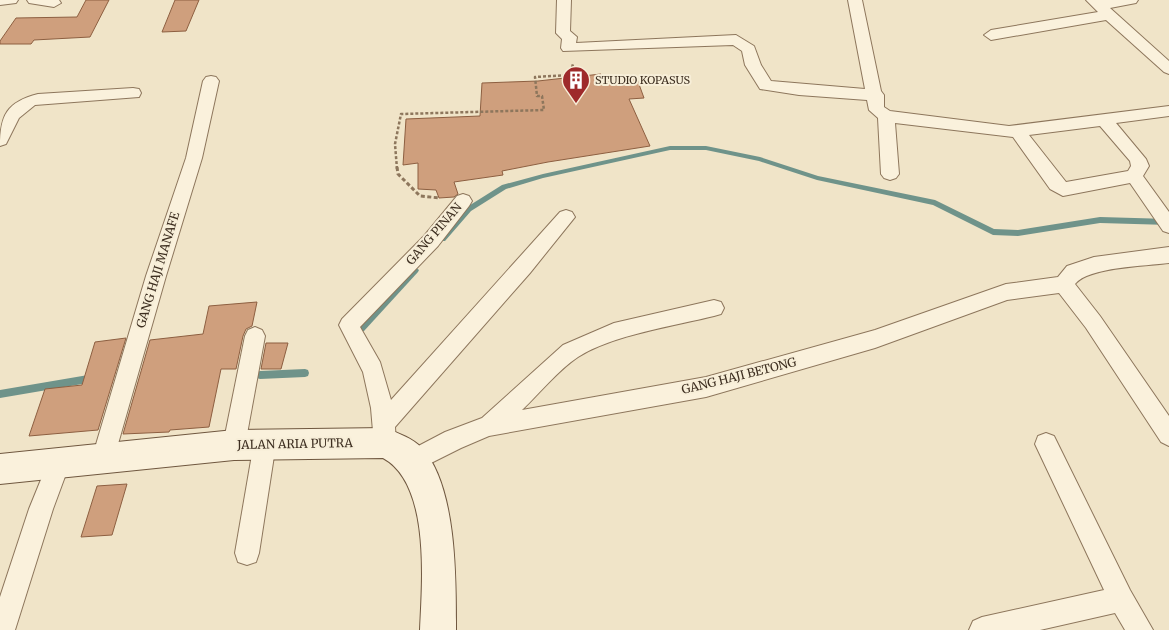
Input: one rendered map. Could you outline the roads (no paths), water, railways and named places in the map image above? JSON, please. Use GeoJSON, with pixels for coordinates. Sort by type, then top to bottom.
{"type":"FeatureCollection","features":[{"type":"Feature","properties":{"kind":"main road","name":"JALAN ARIA PUTRA"},"geometry":{"type":"LineString","coordinates":[[0,469],[234,445],[385,433]]}},
{"type":"Feature","properties":{"kind":"main road"},"geometry":{"type":"LineString","coordinates":[[385,433],[394,447],[413,461],[424,487],[434,522],[439,582],[438,630]]}},
{"type":"Feature","properties":{"kind":"street"},"geometry":{"type":"LineString","coordinates":[[0,0],[12,0]]}},
{"type":"Feature","properties":{"kind":"street"},"geometry":{"type":"LineString","coordinates":[[34,0],[54,3]]}},
{"type":"Feature","properties":{"kind":"street"},"geometry":{"type":"LineString","coordinates":[[564,0],[563,33],[570,37],[568,48],[736,40],[749,49],[753,65],[766,85],[800,90],[876,95]]}},
{"type":"Feature","properties":{"kind":"street"},"geometry":{"type":"LineString","coordinates":[[855,0],[876,95],[877,110],[886,116],[1018,132],[1169,111]]}},
{"type":"Feature","properties":{"kind":"street"},"geometry":{"type":"LineString","coordinates":[[991,35],[1131,0]]}},
{"type":"Feature","properties":{"kind":"street"},"geometry":{"type":"LineString","coordinates":[[1100,7],[1163,56],[1169,69]]}},
{"type":"Feature","properties":{"kind":"street","name":"GANG HAJI MANAFE"},"geometry":{"type":"LineString","coordinates":[[103,458],[156,276],[194,158],[211,81]]}},
{"type":"Feature","properties":{"kind":"street"},"geometry":{"type":"LineString","coordinates":[[0,140],[16,109],[23,103],[38,99],[133,93]]}},
{"type":"Feature","properties":{"kind":"street"},"geometry":{"type":"LineString","coordinates":[[886,116],[890,174]]}},
{"type":"Feature","properties":{"kind":"street"},"geometry":{"type":"LineString","coordinates":[[1104,120],[1140,163],[1134,176]]}},
{"type":"Feature","properties":{"kind":"street"},"geometry":{"type":"LineString","coordinates":[[1018,132],[1056,184],[1063,188],[1134,176]]}},
{"type":"Feature","properties":{"kind":"street"},"geometry":{"type":"LineString","coordinates":[[1134,176],[1169,226]]}},
{"type":"Feature","properties":{"kind":"street","name":"GANG PINAN"},"geometry":{"type":"LineString","coordinates":[[385,433],[380,398],[365,352],[350,331],[349,325],[431,241],[463,201]]}},
{"type":"Feature","properties":{"kind":"street"},"geometry":{"type":"LineString","coordinates":[[385,433],[566,217]]}},
{"type":"Feature","properties":{"kind":"street"},"geometry":{"type":"LineString","coordinates":[[1169,255],[1094,266],[1074,271],[1064,284],[1093,322],[1169,435]]}},
{"type":"Feature","properties":{"kind":"street","name":"GANG HAJI BETONG"},"geometry":{"type":"LineString","coordinates":[[413,461],[453,440],[488,426],[706,387],[875,339],[1006,292],[1064,284]]}},
{"type":"Feature","properties":{"kind":"street"},"geometry":{"type":"LineString","coordinates":[[488,426],[570,351],[614,332],[714,308]]}},
{"type":"Feature","properties":{"kind":"street"},"geometry":{"type":"LineString","coordinates":[[234,445],[255,336]]}},
{"type":"Feature","properties":{"kind":"street"},"geometry":{"type":"LineString","coordinates":[[247,553],[265,443]]}},
{"type":"Feature","properties":{"kind":"street"},"geometry":{"type":"LineString","coordinates":[[1046,444],[1120,598],[1140,630]]}},
{"type":"Feature","properties":{"kind":"street"},"geometry":{"type":"LineString","coordinates":[[2,630],[41,509],[59,463]]}},
{"type":"Feature","properties":{"kind":"street"},"geometry":{"type":"LineString","coordinates":[[982,630],[1120,598]]}},
{"type":"Feature","properties":{"kind":"waterway"},"geometry":{"type":"LineString","coordinates":[[443,239],[469,209],[504,187],[543,176],[670,148],[706,148],[760,159],[817,178],[935,203],[993,232],[1018,233],[1100,220],[1169,222]]}},
{"type":"Feature","properties":{"kind":"waterway"},"geometry":{"type":"LineString","coordinates":[[361,329],[415,270]]}},
{"type":"Feature","properties":{"kind":"waterway"},"geometry":{"type":"LineString","coordinates":[[260,375],[305,373]]}},
{"type":"Feature","properties":{"kind":"waterway"},"geometry":{"type":"LineString","coordinates":[[0,394],[94,378]]}},
{"type":"Feature","properties":{"kind":"place","name":"STUDIO KOPASUS"},"geometry":{"type":"Point","coordinates":[576,104]}}]}
